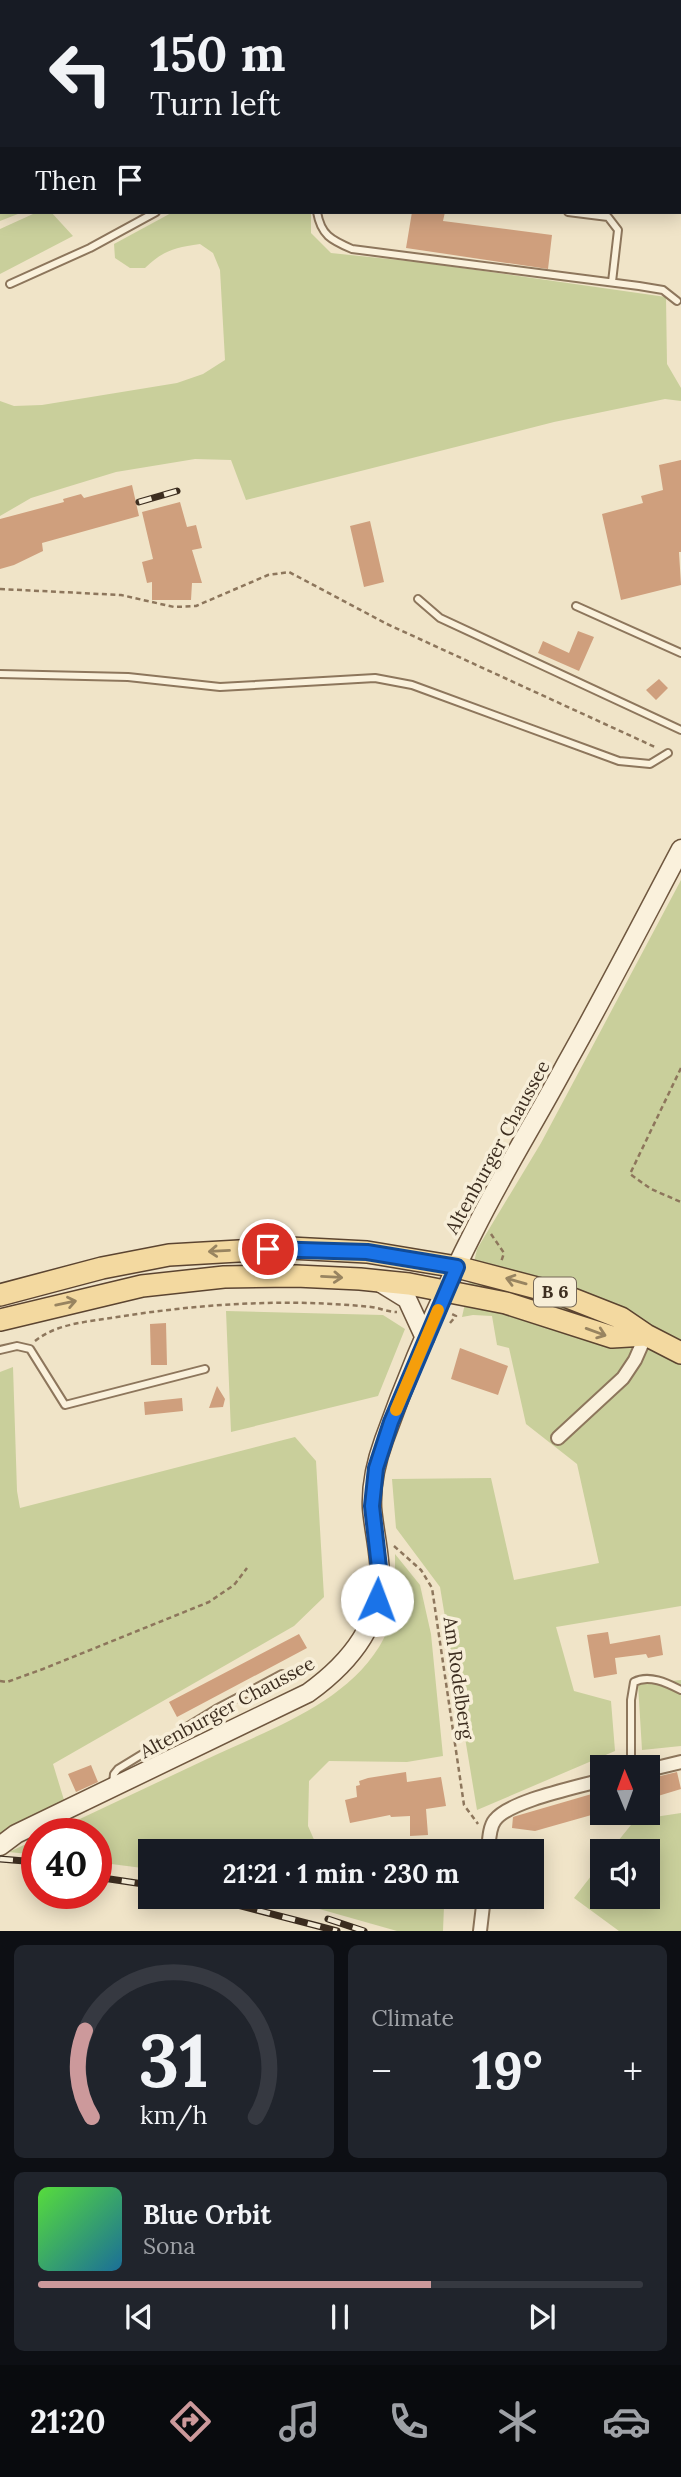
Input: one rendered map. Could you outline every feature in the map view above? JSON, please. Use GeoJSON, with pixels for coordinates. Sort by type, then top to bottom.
{"type":"FeatureCollection","features":[{"type":"Feature","properties":{"kind":"main road","name":"B 6"},"geometry":{"type":"LineString","coordinates":[[0,1295],[128,1262],[246,1249],[331,1250],[398,1256],[457,1267],[560,1294],[621,1318],[681,1353]]}},
{"type":"Feature","properties":{"kind":"main road","name":"B 6"},"geometry":{"type":"LineString","coordinates":[[0,1320],[142,1286],[271,1276],[378,1281],[442,1300],[528,1309],[612,1338],[646,1335]]}},
{"type":"Feature","properties":{"kind":"street","name":"Altenburger Chaussee"},"geometry":{"type":"LineString","coordinates":[[0,1846],[16,1834],[308,1693],[330,1678],[360,1644],[375,1613],[380,1576],[372,1506],[376,1468],[387,1432],[425,1338],[477,1225],[681,849]]}},
{"type":"Feature","properties":{"kind":"street"},"geometry":{"type":"LineString","coordinates":[[378,1281],[396,1291],[411,1306],[425,1338]]}},
{"type":"Feature","properties":{"kind":"street"},"geometry":{"type":"LineString","coordinates":[[558,1438],[623,1378],[646,1335]]}},
{"type":"Feature","properties":{"kind":"street"},"geometry":{"type":"LineString","coordinates":[[660,1767],[681,1762]]}},
{"type":"Feature","properties":{"kind":"street"},"geometry":{"type":"LineString","coordinates":[[490,1839],[494,1821],[505,1811],[519,1804],[590,1783]]}},
{"type":"Feature","properties":{"kind":"street"},"geometry":{"type":"LineString","coordinates":[[480,1931],[483,1909]]}},
{"type":"Feature","properties":{"kind":"lane"},"geometry":{"type":"LineString","coordinates":[[10,284],[90,248],[152,214]]}},
{"type":"Feature","properties":{"kind":"lane"},"geometry":{"type":"LineString","coordinates":[[317,214],[320,228],[334,242],[352,249],[663,290],[677,300]]}},
{"type":"Feature","properties":{"kind":"lane"},"geometry":{"type":"LineString","coordinates":[[584,214],[608,217],[618,230],[612,282]]}},
{"type":"Feature","properties":{"kind":"lane"},"geometry":{"type":"LineString","coordinates":[[418,599],[440,618],[681,730]]}},
{"type":"Feature","properties":{"kind":"lane"},"geometry":{"type":"LineString","coordinates":[[576,606],[681,653]]}},
{"type":"Feature","properties":{"kind":"lane"},"geometry":{"type":"LineString","coordinates":[[0,674],[128,677],[220,687],[375,678],[412,685],[619,761],[650,764],[668,753]]}},
{"type":"Feature","properties":{"kind":"lane"},"geometry":{"type":"LineString","coordinates":[[0,1350],[17,1346],[30,1349],[65,1405],[205,1369]]}},
{"type":"Feature","properties":{"kind":"lane"},"geometry":{"type":"LineString","coordinates":[[116,1788],[112,1780],[118,1769],[216,1709],[282,1674]]}},
{"type":"Feature","properties":{"kind":"lane"},"geometry":{"type":"LineString","coordinates":[[631,1755],[631,1700],[634,1682],[639,1679],[652,1679],[681,1689]]}},
{"type":"Feature","properties":{"kind":"path"},"geometry":{"type":"LineString","coordinates":[[0,589],[121,595],[185,607],[196,606],[268,575],[289,572],[387,624],[668,753]]}},
{"type":"Feature","properties":{"kind":"path"},"geometry":{"type":"LineString","coordinates":[[681,1068],[630,1174],[651,1189],[681,1202]]}},
{"type":"Feature","properties":{"kind":"path"},"geometry":{"type":"LineString","coordinates":[[442,1300],[456,1316],[449,1323]]}},
{"type":"Feature","properties":{"kind":"path"},"geometry":{"type":"LineString","coordinates":[[30,1349],[35,1341],[54,1329],[186,1307],[281,1303],[374,1307],[396,1313],[411,1306]]}},
{"type":"Feature","properties":{"kind":"path","name":"Am Rodelberg"},"geometry":{"type":"LineString","coordinates":[[377,1547],[396,1546],[421,1570],[432,1588],[464,1805],[484,1839]]}},
{"type":"Feature","properties":{"kind":"path"},"geometry":{"type":"LineString","coordinates":[[0,1681],[6,1682],[43,1669],[209,1602],[234,1586],[247,1568]]}},
{"type":"Feature","properties":{"kind":"green space"},"geometry":{"type":"Polygon","coordinates":[[[0,214],[18,214],[0,221],[0,214]]]}},
{"type":"Feature","properties":{"kind":"green space"},"geometry":{"type":"Polygon","coordinates":[[[33,214],[53,214],[73,236],[0,274],[0,229],[33,214]]]}},
{"type":"Feature","properties":{"kind":"green space"},"geometry":{"type":"Polygon","coordinates":[[[169,214],[311,214],[311,233],[331,253],[427,263],[666,297],[667,364],[681,388],[681,401],[665,399],[554,422],[246,500],[231,460],[195,459],[116,472],[31,498],[0,516],[0,401],[14,406],[42,405],[177,383],[203,374],[225,360],[220,270],[213,253],[200,244],[183,247],[158,257],[145,268],[130,268],[115,258],[114,244],[169,214]]]}},
{"type":"Feature","properties":{"kind":"green space"},"geometry":{"type":"Polygon","coordinates":[[[681,880],[681,1606],[556,1627],[574,1691],[611,1701],[615,1751],[606,1755],[590,1755],[590,1762],[477,1810],[440,1587],[396,1528],[392,1479],[491,1478],[514,1580],[599,1563],[577,1464],[526,1424],[509,1348],[497,1345],[492,1316],[462,1317],[477,1249],[541,1143],[681,880]]]}},
{"type":"Feature","properties":{"kind":"green space"},"geometry":{"type":"Polygon","coordinates":[[[226,1311],[383,1315],[405,1329],[378,1396],[231,1432],[226,1311]]]}},
{"type":"Feature","properties":{"kind":"green space"},"geometry":{"type":"Polygon","coordinates":[[[13,1367],[17,1491],[20,1508],[295,1437],[316,1461],[324,1597],[294,1626],[53,1764],[64,1800],[27,1818],[21,1818],[21,1821],[0,1834],[0,1372],[13,1367]]]}},
{"type":"Feature","properties":{"kind":"green space"},"geometry":{"type":"Polygon","coordinates":[[[395,1554],[420,1585],[431,1634],[443,1756],[407,1762],[329,1761],[309,1781],[308,1826],[314,1839],[138,1839],[138,1867],[112,1864],[112,1818],[82,1818],[302,1714],[345,1685],[363,1668],[385,1637],[392,1614],[395,1554]]]}},
{"type":"Feature","properties":{"kind":"green space"},"geometry":{"type":"Polygon","coordinates":[[[681,1680],[681,1746],[642,1750],[638,1684],[681,1680]]]}},
{"type":"Feature","properties":{"kind":"green space"},"geometry":{"type":"Polygon","coordinates":[[[681,1813],[681,1931],[619,1931],[574,1898],[590,1877],[590,1909],[660,1909],[660,1839],[620,1839],[631,1825],[660,1825],[660,1816],[681,1813]]]}},
{"type":"Feature","properties":{"kind":"green space"},"geometry":{"type":"Polygon","coordinates":[[[21,1846],[21,1853],[9,1852],[21,1846]]]}},
{"type":"Feature","properties":{"kind":"green space"},"geometry":{"type":"Polygon","coordinates":[[[319,1909],[444,1909],[443,1931],[397,1931],[319,1909]]]}},
{"type":"Feature","properties":{"kind":"building"},"geometry":{"type":"Polygon","coordinates":[[[412,214],[445,214],[443,221],[552,235],[548,269],[406,248],[412,214]]]}},
{"type":"Feature","properties":{"kind":"building"},"geometry":{"type":"Polygon","coordinates":[[[681,460],[681,585],[621,600],[602,514],[643,503],[641,496],[663,490],[659,465],[681,460]]]}},
{"type":"Feature","properties":{"kind":"building"},"geometry":{"type":"Polygon","coordinates":[[[132,485],[139,516],[42,543],[43,551],[0,569],[0,519],[64,502],[63,499],[81,494],[84,498],[132,485]]]}},
{"type":"Feature","properties":{"kind":"building"},"geometry":{"type":"Polygon","coordinates":[[[180,502],[187,527],[196,525],[202,548],[192,550],[202,583],[192,583],[191,600],[152,600],[152,582],[147,583],[142,562],[153,559],[142,512],[180,502]]]}},
{"type":"Feature","properties":{"kind":"building"},"geometry":{"type":"Polygon","coordinates":[[[370,521],[384,582],[364,587],[350,526],[370,521]]]}},
{"type":"Feature","properties":{"kind":"building"},"geometry":{"type":"Polygon","coordinates":[[[578,631],[594,637],[579,671],[538,653],[543,641],[569,653],[578,631]]]}},
{"type":"Feature","properties":{"kind":"building"},"geometry":{"type":"Polygon","coordinates":[[[659,679],[668,688],[656,700],[646,690],[659,679]]]}},
{"type":"Feature","properties":{"kind":"building"},"geometry":{"type":"Polygon","coordinates":[[[166,1323],[167,1365],[151,1365],[150,1324],[166,1323]]]}},
{"type":"Feature","properties":{"kind":"building"},"geometry":{"type":"Polygon","coordinates":[[[460,1348],[508,1366],[498,1395],[451,1379],[460,1348]]]}},
{"type":"Feature","properties":{"kind":"building"},"geometry":{"type":"Polygon","coordinates":[[[217,1386],[225,1399],[223,1407],[209,1408],[217,1386]]]}},
{"type":"Feature","properties":{"kind":"building"},"geometry":{"type":"Polygon","coordinates":[[[182,1398],[183,1411],[145,1415],[144,1402],[182,1398]]]}},
{"type":"Feature","properties":{"kind":"building"},"geometry":{"type":"Polygon","coordinates":[[[608,1632],[610,1644],[660,1635],[663,1655],[615,1658],[617,1674],[594,1678],[587,1635],[608,1632]]]}},
{"type":"Feature","properties":{"kind":"building"},"geometry":{"type":"Polygon","coordinates":[[[299,1634],[307,1648],[177,1717],[169,1702],[299,1634]]]}},
{"type":"Feature","properties":{"kind":"building"},"geometry":{"type":"Polygon","coordinates":[[[91,1765],[98,1782],[76,1792],[68,1774],[91,1765]]]}},
{"type":"Feature","properties":{"kind":"building"},"geometry":{"type":"Polygon","coordinates":[[[406,1772],[407,1782],[441,1777],[446,1806],[426,1809],[428,1835],[410,1836],[410,1816],[390,1815],[350,1823],[345,1800],[357,1797],[356,1786],[360,1785],[359,1781],[406,1772]]]}},
{"type":"Feature","properties":{"kind":"building"},"geometry":{"type":"Polygon","coordinates":[[[677,1772],[681,1789],[660,1795],[660,1776],[677,1772]]]}},
{"type":"Feature","properties":{"kind":"building"},"geometry":{"type":"Polygon","coordinates":[[[590,1795],[590,1815],[535,1831],[512,1828],[513,1817],[590,1795]]]}},
{"type":"Feature","properties":{"kind":"railway"},"geometry":{"type":"LineString","coordinates":[[139,502],[177,491]]}},
{"type":"Feature","properties":{"kind":"railway"},"geometry":{"type":"LineString","coordinates":[[0,1859],[21,1861]]}},
{"type":"Feature","properties":{"kind":"railway"},"geometry":{"type":"LineString","coordinates":[[112,1879],[138,1883]]}},
{"type":"Feature","properties":{"kind":"railway"},"geometry":{"type":"LineString","coordinates":[[253,1909],[337,1931]]}},
{"type":"Feature","properties":{"kind":"railway"},"geometry":{"type":"LineString","coordinates":[[328,1919],[364,1931]]}},
{"type":"Feature","properties":{"kind":"slow traffic"},"geometry":{"type":"LineString","coordinates":[[396,1410],[438,1310]]}},
{"type":"Feature","properties":{"kind":"route"},"geometry":{"type":"LineString","coordinates":[[268,1249],[367,1252],[457,1267],[391,1422],[376,1468],[372,1506],[380,1576],[377,1600]]}}]}
